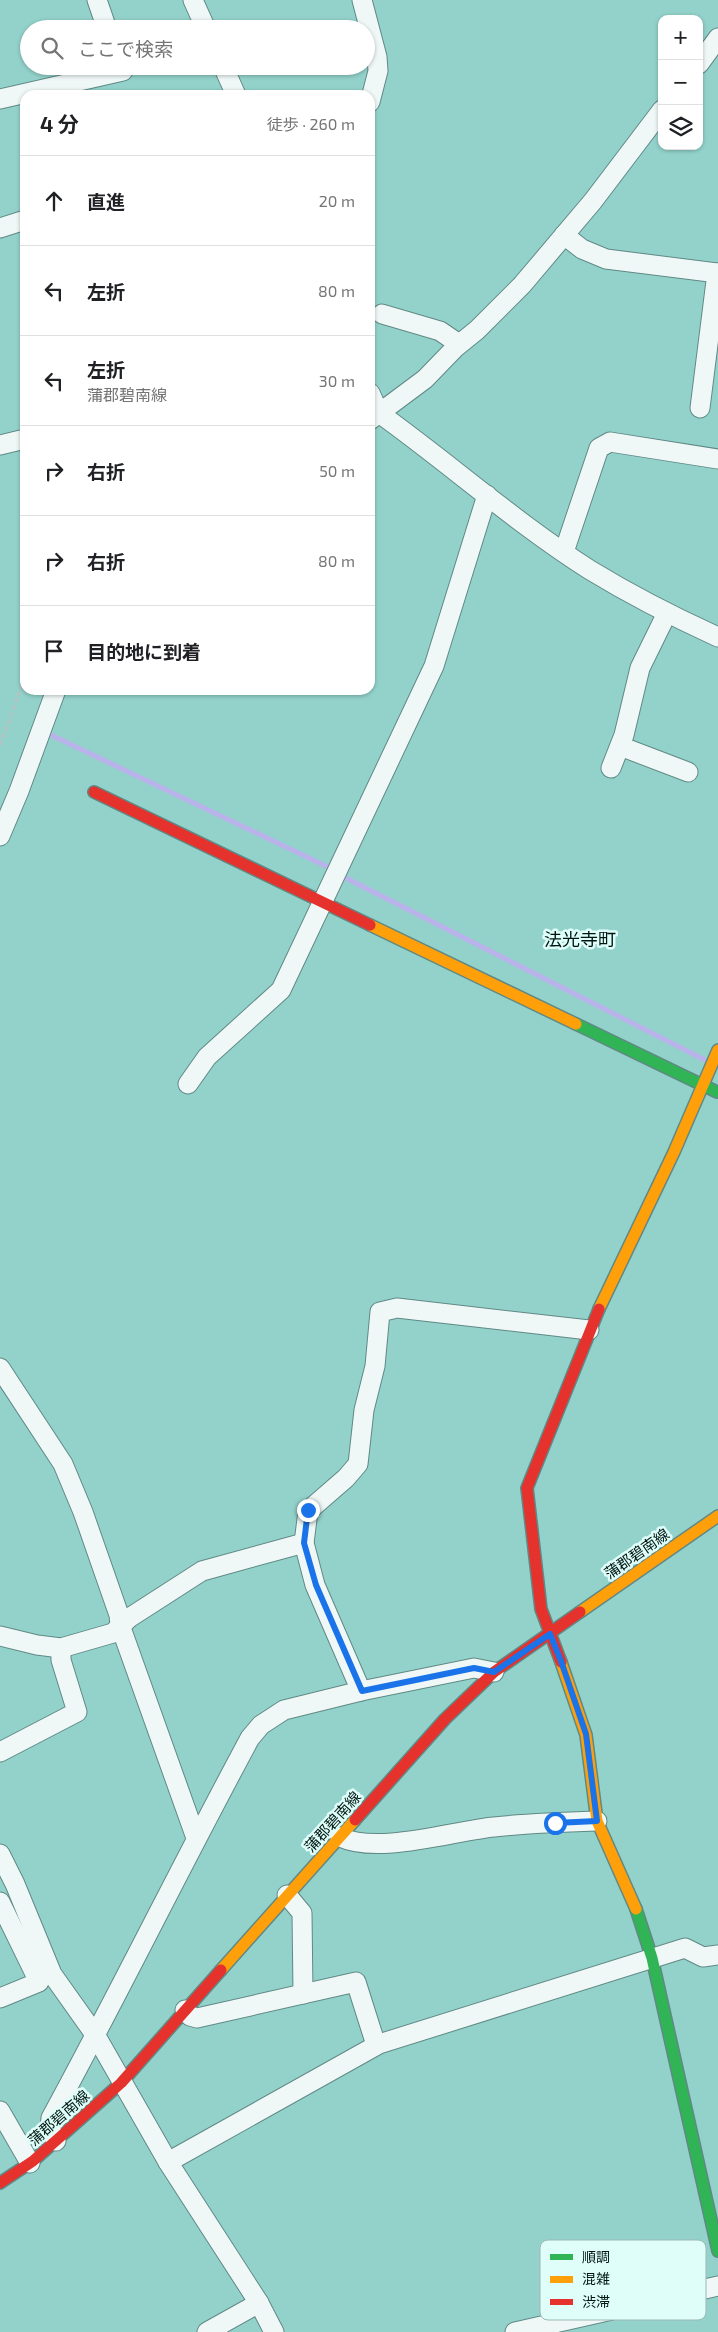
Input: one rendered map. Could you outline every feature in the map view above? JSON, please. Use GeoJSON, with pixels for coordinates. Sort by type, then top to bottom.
{"type":"FeatureCollection","features":[{"type":"Feature","properties":{"kind":"street"},"geometry":{"type":"LineString","coordinates":[[97,0],[104,20]]}},
{"type":"Feature","properties":{"kind":"street"},"geometry":{"type":"LineString","coordinates":[[193,0],[202,20]]}},
{"type":"Feature","properties":{"kind":"street"},"geometry":{"type":"LineString","coordinates":[[362,0],[368,20]]}},
{"type":"Feature","properties":{"kind":"street"},"geometry":{"type":"LineString","coordinates":[[702,60],[718,38]]}},
{"type":"Feature","properties":{"kind":"street"},"geometry":{"type":"LineString","coordinates":[[373,90],[378,71],[378,58],[375,47]]}},
{"type":"Feature","properties":{"kind":"street"},"geometry":{"type":"LineString","coordinates":[[40,90],[105,75]]}},
{"type":"Feature","properties":{"kind":"street"},"geometry":{"type":"LineString","coordinates":[[227,75],[234,90]]}},
{"type":"Feature","properties":{"kind":"street"},"geometry":{"type":"LineString","coordinates":[[0,99],[20,94]]}},
{"type":"Feature","properties":{"kind":"street"},"geometry":{"type":"LineString","coordinates":[[375,415],[425,379],[522,285],[593,201],[658,115]]}},
{"type":"Feature","properties":{"kind":"street"},"geometry":{"type":"LineString","coordinates":[[0,228],[20,222]]}},
{"type":"Feature","properties":{"kind":"street"},"geometry":{"type":"LineString","coordinates":[[564,235],[582,249],[606,260],[717,273],[714,342],[700,408]]}},
{"type":"Feature","properties":{"kind":"street"},"geometry":{"type":"LineString","coordinates":[[382,314],[440,331],[459,344]]}},
{"type":"Feature","properties":{"kind":"street"},"geometry":{"type":"LineString","coordinates":[[375,417],[590,570],[667,613],[718,638]]}},
{"type":"Feature","properties":{"kind":"street"},"geometry":{"type":"LineString","coordinates":[[0,445],[20,440]]}},
{"type":"Feature","properties":{"kind":"street"},"geometry":{"type":"LineString","coordinates":[[564,552],[599,448],[604,444],[610,442],[718,459]]}},
{"type":"Feature","properties":{"kind":"street"},"geometry":{"type":"LineString","coordinates":[[188,1084],[207,1057],[281,990],[434,666],[487,495]]}},
{"type":"Feature","properties":{"kind":"street"},"geometry":{"type":"LineString","coordinates":[[611,768],[620,746],[640,668],[667,613]]}},
{"type":"Feature","properties":{"kind":"street"},"geometry":{"type":"LineString","coordinates":[[0,836],[19,791],[54,695]]}},
{"type":"Feature","properties":{"kind":"street"},"geometry":{"type":"LineString","coordinates":[[620,746],[688,772]]}},
{"type":"Feature","properties":{"kind":"street"},"geometry":{"type":"LineString","coordinates":[[94,792],[718,1092]]}},
{"type":"Feature","properties":{"kind":"street"},"geometry":{"type":"LineString","coordinates":[[718,1050],[674,1152],[590,1330],[527,1488],[540,1609],[561,1661],[586,1734],[597,1821],[639,1915],[652,1958],[718,2251]]}},
{"type":"Feature","properties":{"kind":"street"},"geometry":{"type":"LineString","coordinates":[[362,1691],[316,1585],[304,1543],[308,1510],[346,1478],[358,1464],[364,1410],[375,1366],[380,1312],[397,1308],[590,1330]]}},
{"type":"Feature","properties":{"kind":"street"},"geometry":{"type":"LineString","coordinates":[[0,1368],[62,1464],[83,1512],[119,1615],[120,1625],[196,1838]]}},
{"type":"Feature","properties":{"kind":"street","name":"蒲郡碧南線"},"geometry":{"type":"LineString","coordinates":[[0,2183],[30,2163],[121,2084],[287,1894],[445,1719],[494,1672],[718,1516]]}},
{"type":"Feature","properties":{"kind":"street"},"geometry":{"type":"LineString","coordinates":[[0,1636],[37,1645],[61,1648],[113,1633],[120,1625],[202,1571],[304,1543]]}},
{"type":"Feature","properties":{"kind":"street"},"geometry":{"type":"LineString","coordinates":[[0,1752],[77,1712],[61,1660],[61,1648]]}},
{"type":"Feature","properties":{"kind":"street"},"geometry":{"type":"LineString","coordinates":[[56,2141],[50,2128],[51,2118],[92,2044],[196,1838],[250,1738],[261,1726],[284,1710],[362,1691],[474,1668],[494,1672]]}},
{"type":"Feature","properties":{"kind":"street"},"geometry":{"type":"LineString","coordinates":[[340,1837],[362,1843],[408,1841],[492,1827],[531,1823],[597,1821]]}},
{"type":"Feature","properties":{"kind":"street"},"geometry":{"type":"LineString","coordinates":[[0,1854],[15,1884],[52,1974],[92,2044],[121,2084],[168,2162],[259,2303],[274,2332]]}},
{"type":"Feature","properties":{"kind":"street"},"geometry":{"type":"LineString","coordinates":[[287,1894],[302,1912],[303,1994]]}},
{"type":"Feature","properties":{"kind":"street"},"geometry":{"type":"LineString","coordinates":[[0,1902],[39,1982],[0,1998]]}},
{"type":"Feature","properties":{"kind":"street"},"geometry":{"type":"LineString","coordinates":[[168,2162],[376,2045],[686,1948],[703,1957],[718,1955]]}},
{"type":"Feature","properties":{"kind":"street"},"geometry":{"type":"LineString","coordinates":[[185,2010],[190,2016],[197,2018],[356,1982],[376,2045]]}},
{"type":"Feature","properties":{"kind":"street"},"geometry":{"type":"LineString","coordinates":[[0,2111],[30,2163]]}},
{"type":"Feature","properties":{"kind":"street"},"geometry":{"type":"LineString","coordinates":[[207,2332],[259,2303]]}},
{"type":"Feature","properties":{"kind":"street"},"geometry":{"type":"LineString","coordinates":[[515,2332],[568,2320]]}},
{"type":"Feature","properties":{"kind":"path"},"geometry":{"type":"LineString","coordinates":[[0,745],[2,728],[20,688]]}},
{"type":"Feature","properties":{"kind":"waterway"},"geometry":{"type":"LineString","coordinates":[[51,735],[331,870]]}},
{"type":"Feature","properties":{"kind":"waterway"},"geometry":{"type":"LineString","coordinates":[[340,875],[705,1060]]}},
{"type":"Feature","properties":{"kind":"traffic: fast"},"geometry":{"type":"LineString","coordinates":[[576,1024],[717,1092]]}},
{"type":"Feature","properties":{"kind":"traffic: fast"},"geometry":{"type":"LineString","coordinates":[[636,1909],[652,1958],[718,2251]]}},
{"type":"Feature","properties":{"kind":"traffic: slow"},"geometry":{"type":"LineString","coordinates":[[370,925],[576,1024]]}},
{"type":"Feature","properties":{"kind":"traffic: slow"},"geometry":{"type":"LineString","coordinates":[[599,1309],[674,1152],[718,1050]]}},
{"type":"Feature","properties":{"kind":"traffic: slow"},"geometry":{"type":"LineString","coordinates":[[580,1612],[718,1516]]}},
{"type":"Feature","properties":{"kind":"traffic: slow"},"geometry":{"type":"LineString","coordinates":[[561,1662],[586,1735],[597,1821],[636,1909]]}},
{"type":"Feature","properties":{"kind":"traffic: slow"},"geometry":{"type":"LineString","coordinates":[[221,1970],[355,1820]]}},
{"type":"Feature","properties":{"kind":"traffic: jam"},"geometry":{"type":"LineString","coordinates":[[94,792],[370,925]]}},
{"type":"Feature","properties":{"kind":"traffic: jam"},"geometry":{"type":"LineString","coordinates":[[561,1662],[541,1609],[527,1488],[599,1309]]}},
{"type":"Feature","properties":{"kind":"traffic: jam"},"geometry":{"type":"LineString","coordinates":[[355,1820],[445,1719],[494,1672],[580,1612]]}},
{"type":"Feature","properties":{"kind":"traffic: jam"},"geometry":{"type":"LineString","coordinates":[[0,2183],[33,2161],[121,2083],[221,1970]]}},
{"type":"Feature","properties":{"kind":"district","name":"法光寺町"},"geometry":{"type":"Point","coordinates":[580,940]}},
{"type":"Feature","properties":{"kind":"route"},"geometry":{"type":"LineString","coordinates":[[308,1510],[304,1543],[316,1585],[362,1691],[414,1682],[474,1668],[494,1672],[550,1634],[586,1734],[597,1821],[555,1823]]}}]}
